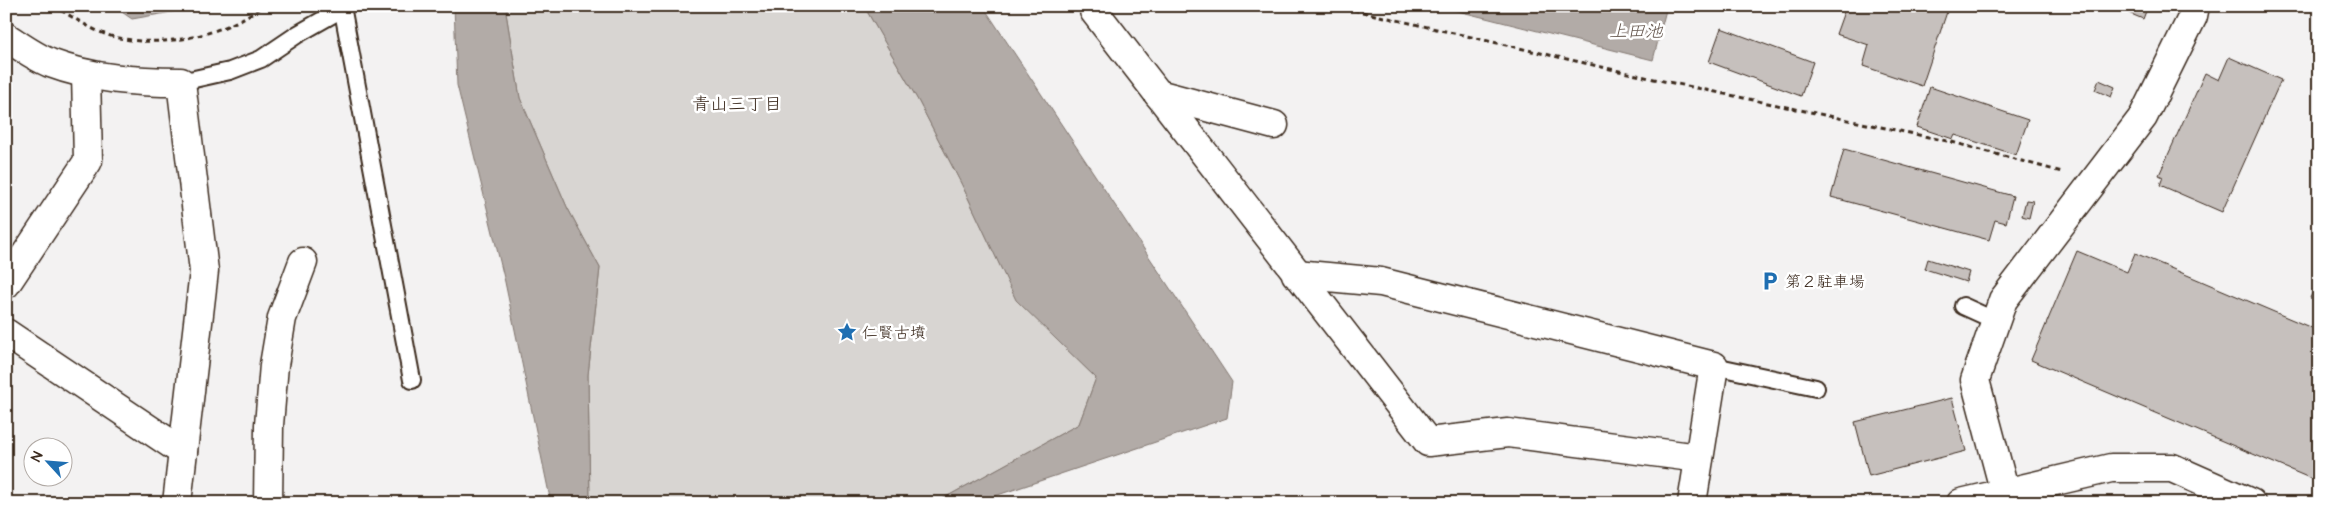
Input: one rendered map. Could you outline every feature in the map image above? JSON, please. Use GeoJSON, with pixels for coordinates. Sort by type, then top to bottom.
{"type":"FeatureCollection","features":[{"type":"Feature","properties":{"kind":"street"},"geometry":{"type":"LineString","coordinates":[[2005,493],[1975,380],[2004,300],[2143,117],[2193,16],[2195,6]]}},
{"type":"Feature","properties":{"kind":"street"},"geometry":{"type":"LineString","coordinates":[[1094,11],[1428,442],[1508,433],[1699,458]]}},
{"type":"Feature","properties":{"kind":"street"},"geometry":{"type":"LineString","coordinates":[[6,37],[49,62],[86,74],[134,82],[181,82],[204,271],[177,503]]}},
{"type":"Feature","properties":{"kind":"street"},"geometry":{"type":"LineString","coordinates":[[6,284],[88,161],[86,74]]}},
{"type":"Feature","properties":{"kind":"street"},"geometry":{"type":"LineString","coordinates":[[1158,94],[1274,125]]}},
{"type":"Feature","properties":{"kind":"street"},"geometry":{"type":"LineString","coordinates":[[268,503],[269,426],[274,365],[282,318],[303,262]]}},
{"type":"Feature","properties":{"kind":"street"},"geometry":{"type":"LineString","coordinates":[[1296,274],[1381,282],[1714,366],[1692,503]]}},
{"type":"Feature","properties":{"kind":"street"},"geometry":{"type":"LineString","coordinates":[[6,332],[183,452]]}},
{"type":"Feature","properties":{"kind":"street"},"geometry":{"type":"LineString","coordinates":[[1961,503],[2111,468],[2172,468],[2251,503]]}},
{"type":"Feature","properties":{"kind":"lane"},"geometry":{"type":"LineString","coordinates":[[181,82],[230,71],[261,59],[342,8],[412,380]]}},
{"type":"Feature","properties":{"kind":"lane"},"geometry":{"type":"LineString","coordinates":[[1962,306],[1996,321]]}},
{"type":"Feature","properties":{"kind":"lane"},"geometry":{"type":"LineString","coordinates":[[1714,366],[1816,388]]}},
{"type":"Feature","properties":{"kind":"path"},"geometry":{"type":"LineString","coordinates":[[54,6],[99,31],[119,38],[160,41],[190,38],[252,14],[262,6]]}},
{"type":"Feature","properties":{"kind":"path"},"geometry":{"type":"LineString","coordinates":[[1336,6],[1654,79],[1952,142],[2095,182]]}},
{"type":"Feature","properties":{"kind":"shaded area"},"geometry":{"type":"Polygon","coordinates":[[[508,6],[864,6],[919,102],[962,185],[1016,299],[1096,378],[1079,424],[935,503],[590,503],[588,375],[600,268],[567,207],[520,98],[506,13],[508,6]]]}},
{"type":"Feature","properties":{"kind":"water"},"geometry":{"type":"Polygon","coordinates":[[[113,6],[206,6],[132,19],[113,6]]]}},
{"type":"Feature","properties":{"kind":"water"},"geometry":{"type":"Polygon","coordinates":[[[454,6],[508,6],[506,13],[520,98],[567,207],[600,268],[588,375],[590,503],[551,503],[505,282],[457,85],[454,6]]]}},
{"type":"Feature","properties":{"kind":"water"},"geometry":{"type":"Polygon","coordinates":[[[864,6],[983,6],[1232,382],[1227,418],[974,503],[935,503],[1079,424],[1096,378],[1016,300],[962,185],[919,102],[864,6]]]}},
{"type":"Feature","properties":{"kind":"water","name":"上田池"},"geometry":{"type":"Polygon","coordinates":[[[1438,6],[1667,6],[1653,60],[1438,6]]]}},
{"type":"Feature","properties":{"kind":"building"},"geometry":{"type":"Polygon","coordinates":[[[1846,6],[1949,6],[1922,86],[1863,66],[1869,45],[1836,34],[1846,6]]]}},
{"type":"Feature","properties":{"kind":"building"},"geometry":{"type":"Polygon","coordinates":[[[2112,6],[2148,6],[2143,19],[2112,6]]]}},
{"type":"Feature","properties":{"kind":"building"},"geometry":{"type":"Polygon","coordinates":[[[1721,28],[1813,62],[1801,96],[1709,62],[1721,28]]]}},
{"type":"Feature","properties":{"kind":"building"},"geometry":{"type":"Polygon","coordinates":[[[2229,57],[2281,80],[2222,212],[2160,185],[2163,177],[2159,175],[2205,73],[2219,80],[2229,57]]]}},
{"type":"Feature","properties":{"kind":"building"},"geometry":{"type":"Polygon","coordinates":[[[2099,80],[2115,87],[2111,97],[2095,90],[2099,80]]]}},
{"type":"Feature","properties":{"kind":"building"},"geometry":{"type":"Polygon","coordinates":[[[1930,87],[2028,120],[2016,155],[1955,135],[1953,139],[1917,127],[1930,87]]]}},
{"type":"Feature","properties":{"kind":"building"},"geometry":{"type":"Polygon","coordinates":[[[1844,149],[2013,196],[2006,223],[1995,220],[1989,240],[1831,197],[1844,149]]]}},
{"type":"Feature","properties":{"kind":"building"},"geometry":{"type":"Polygon","coordinates":[[[2026,200],[2033,201],[2029,218],[2022,216],[2026,200]]]}},
{"type":"Feature","properties":{"kind":"building"},"geometry":{"type":"Polygon","coordinates":[[[2077,251],[2127,272],[2135,253],[2319,331],[2319,482],[2031,360],[2077,251]]]}},
{"type":"Feature","properties":{"kind":"building"},"geometry":{"type":"Polygon","coordinates":[[[1928,259],[1969,272],[1966,282],[1925,269],[1928,259]]]}},
{"type":"Feature","properties":{"kind":"building"},"geometry":{"type":"Polygon","coordinates":[[[2319,278],[2319,302],[2310,298],[2319,278]]]}},
{"type":"Feature","properties":{"kind":"building"},"geometry":{"type":"Polygon","coordinates":[[[1952,398],[1966,451],[1869,476],[1855,422],[1952,398]]]}},
{"type":"Feature","properties":{"kind":"place","name":"第２駐車場"},"geometry":{"type":"Point","coordinates":[1770,281]}},
{"type":"Feature","properties":{"kind":"place","name":"仁賢古墳"},"geometry":{"type":"Point","coordinates":[847,332]}},
{"type":"Feature","properties":{"kind":"district","name":"青山三丁目"},"geometry":{"type":"Point","coordinates":[737,104]}}]}
